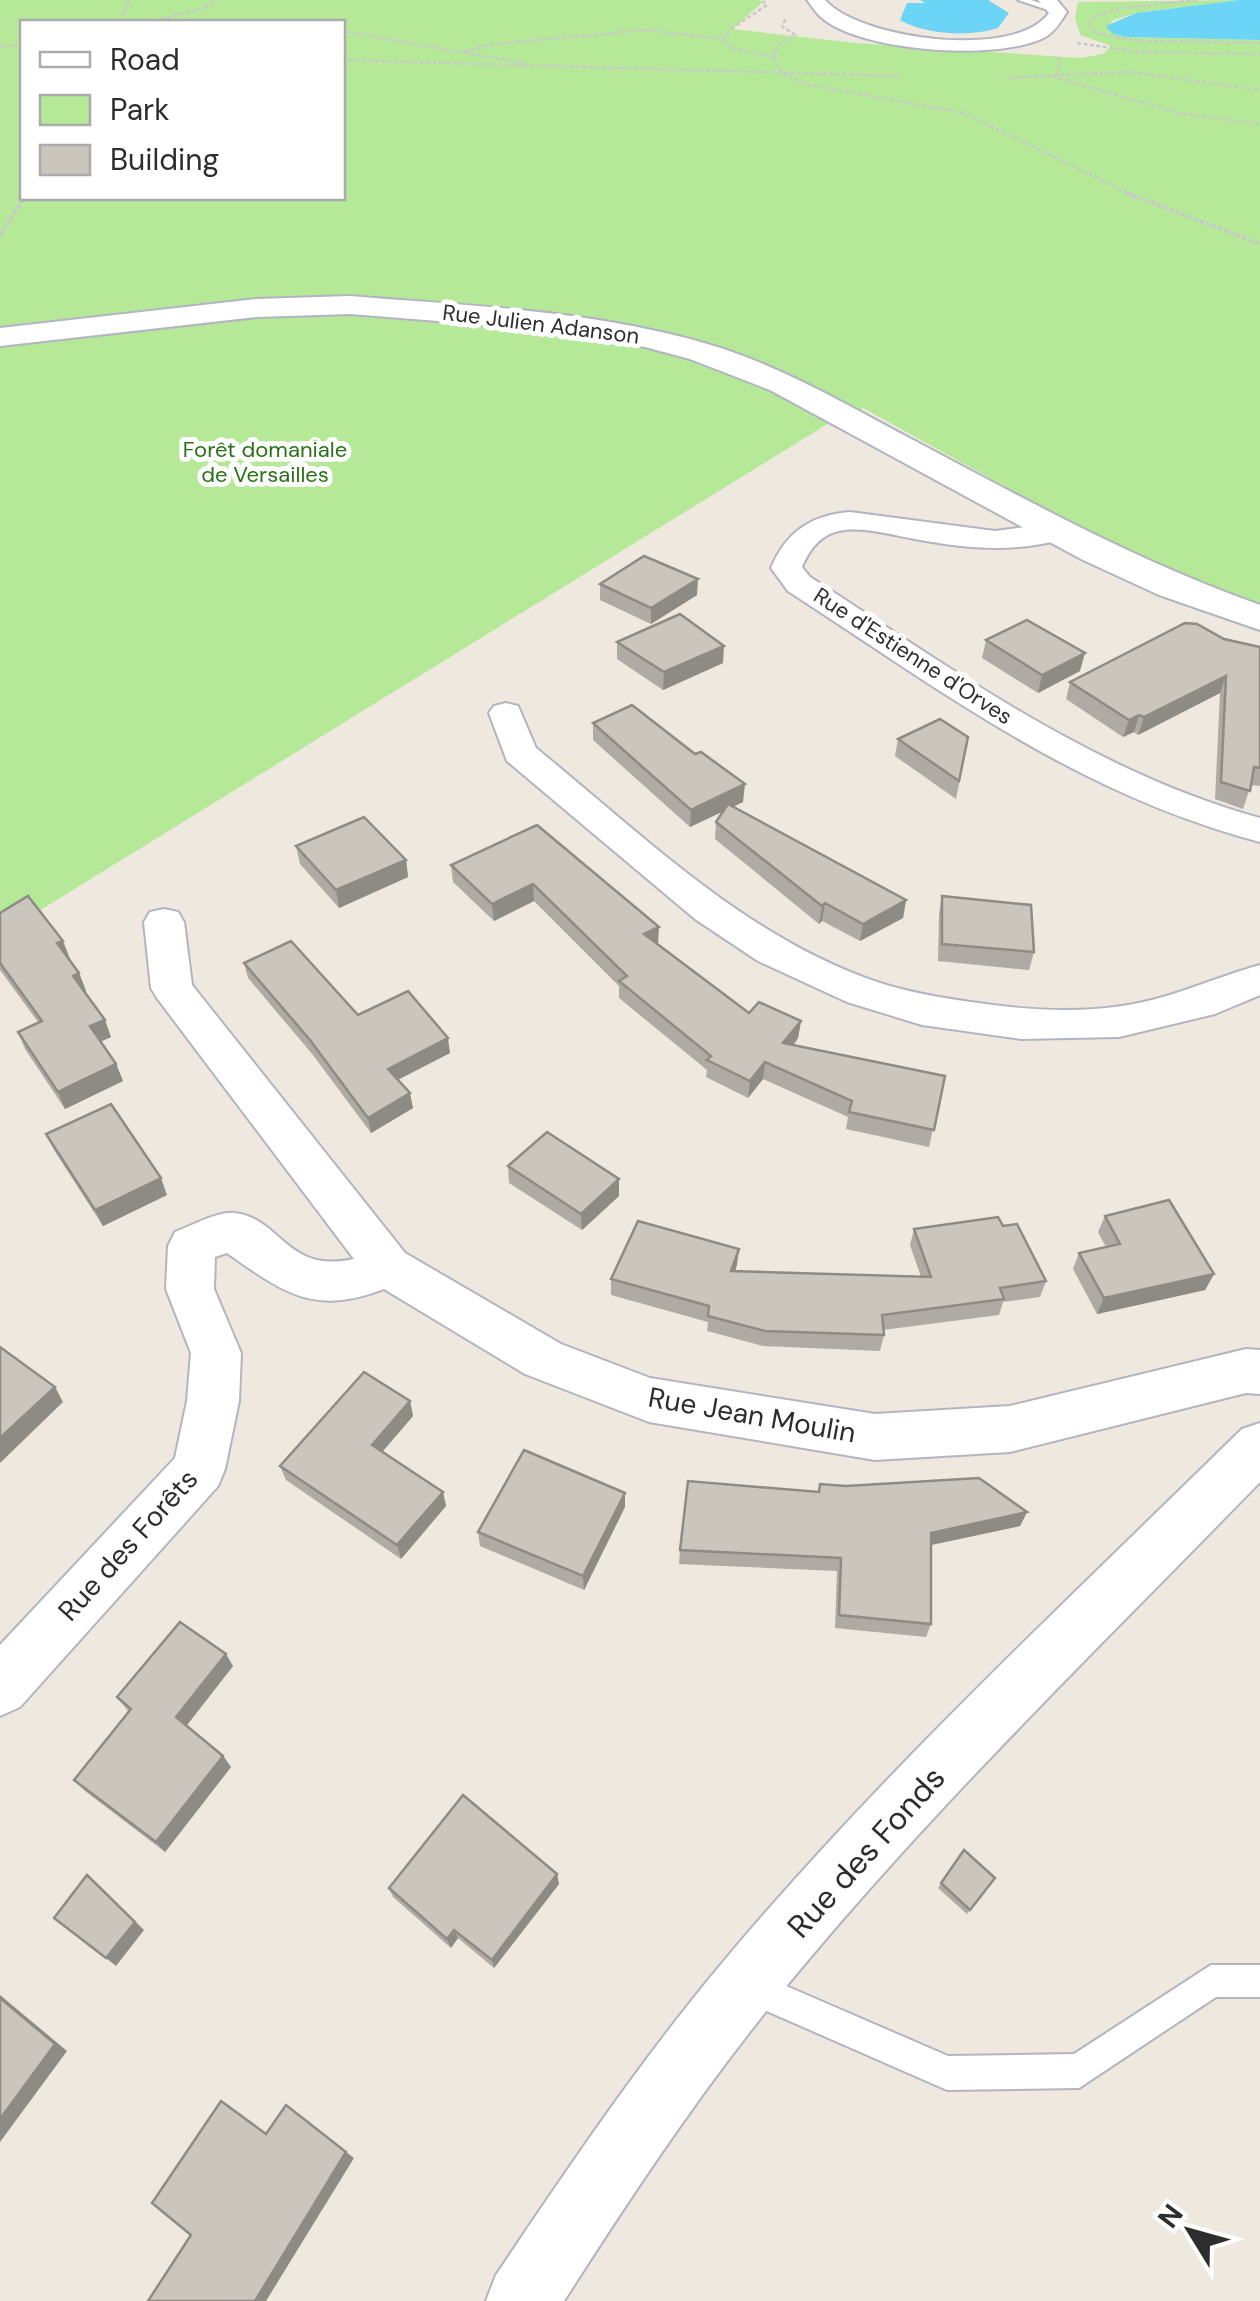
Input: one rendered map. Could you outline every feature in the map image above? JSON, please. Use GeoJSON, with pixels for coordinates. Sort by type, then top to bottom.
{"type":"FeatureCollection","features":[{"type":"Feature","properties":{"kind":"main road","name":"Rue Julien Adanson"},"geometry":{"type":"LineString","coordinates":[[0,337],[243,310],[350,305],[612,331],[702,352],[782,383],[1057,532],[1173,587],[1260,618]]}},
{"type":"Feature","properties":{"kind":"street"},"geometry":{"type":"LineString","coordinates":[[816,0],[827,18],[856,30],[975,44],[1031,37],[1049,26],[1052,5]]}},
{"type":"Feature","properties":{"kind":"street","name":"Rue d'Estienne d'Orves"},"geometry":{"type":"LineString","coordinates":[[1057,532],[1036,540],[998,540],[855,521],[830,524],[810,532],[792,550],[786,568],[799,584],[1031,732],[1124,782],[1222,822],[1260,830]]}},
{"type":"Feature","properties":{"kind":"street"},"geometry":{"type":"LineString","coordinates":[[506,713],[520,753],[708,910],[772,951],[862,992],[922,1010],[1020,1024],[1119,1022],[1200,1004],[1260,979]]}},
{"type":"Feature","properties":{"kind":"street","name":"Rue Jean Moulin"},"geometry":{"type":"LineString","coordinates":[[164,922],[172,988],[388,1267],[544,1359],[649,1400],[875,1437],[1010,1430],[1246,1371],[1260,1372]]}},
{"type":"Feature","properties":{"kind":"street","name":"Rue des Forêts"},"geometry":{"type":"LineString","coordinates":[[0,1687],[199,1469],[213,1401],[216,1353],[190,1289],[192,1246],[232,1231],[301,1279],[334,1286],[388,1267]]}},
{"type":"Feature","properties":{"kind":"street","name":"Rue des Fonds"},"geometry":{"type":"LineString","coordinates":[[522,2301],[641,2123],[746,1985],[894,1818],[1260,1446]]}},
{"type":"Feature","properties":{"kind":"lane"},"geometry":{"type":"LineString","coordinates":[[1022,0],[1052,5]]}},
{"type":"Feature","properties":{"kind":"lane"},"geometry":{"type":"LineString","coordinates":[[746,1985],[947,2073],[1079,2071],[1210,1981],[1260,1981]]}},
{"type":"Feature","properties":{"kind":"path"},"geometry":{"type":"LineString","coordinates":[[156,20],[202,9],[218,0]]}},
{"type":"Feature","properties":{"kind":"path"},"geometry":{"type":"LineString","coordinates":[[722,39],[731,28],[767,5],[761,0]]}},
{"type":"Feature","properties":{"kind":"path"},"geometry":{"type":"LineString","coordinates":[[1107,38],[1090,29],[1093,19],[1122,8],[1197,0]]}},
{"type":"Feature","properties":{"kind":"path"},"geometry":{"type":"LineString","coordinates":[[773,57],[778,44],[795,35],[782,26],[792,8]]}},
{"type":"Feature","properties":{"kind":"path"},"geometry":{"type":"LineString","coordinates":[[466,51],[494,44],[644,30],[722,39],[731,48],[773,57],[782,72],[821,88],[964,112],[1152,205],[1260,244]]}},
{"type":"Feature","properties":{"kind":"path"},"geometry":{"type":"LineString","coordinates":[[345,31],[544,67]]}},
{"type":"Feature","properties":{"kind":"path"},"geometry":{"type":"LineString","coordinates":[[1086,46],[1107,38],[1260,43]]}},
{"type":"Feature","properties":{"kind":"path"},"geometry":{"type":"LineString","coordinates":[[1101,48],[1260,54]]}},
{"type":"Feature","properties":{"kind":"path"},"geometry":{"type":"LineString","coordinates":[[345,60],[901,76]]}},
{"type":"Feature","properties":{"kind":"path"},"geometry":{"type":"LineString","coordinates":[[998,78],[1128,72],[1260,90]]}},
{"type":"Feature","properties":{"kind":"path"},"geometry":{"type":"LineString","coordinates":[[1054,77],[1178,113],[1260,124]]}},
{"type":"Feature","properties":{"kind":"path"},"geometry":{"type":"LineString","coordinates":[[0,236],[23,200]]}},
{"type":"Feature","properties":{"kind":"green space","name":"Forêt domaniale de Versailles"},"geometry":{"type":"Polygon","coordinates":[[[0,0],[760,0],[762,3],[732,29],[856,43],[1080,58],[1103,54],[1111,46],[1080,35],[1075,18],[1078,2],[1239,0],[1136,13],[1111,21],[1113,34],[1126,37],[1260,40],[1260,605],[1133,557],[863,408],[829,423],[0,935],[0,0]]]}},
{"type":"Feature","properties":{"kind":"water"},"geometry":{"type":"Polygon","coordinates":[[[920,0],[988,0],[1009,13],[998,28],[987,31],[935,31],[900,20],[907,3],[925,3],[920,0]]]}},
{"type":"Feature","properties":{"kind":"water"},"geometry":{"type":"Polygon","coordinates":[[[1260,0],[1260,40],[1126,37],[1113,34],[1106,26],[1136,13],[1260,0]]]}},
{"type":"Feature","properties":{"kind":"building"},"geometry":{"type":"Polygon","coordinates":[[[644,556],[698,579],[651,608],[600,584],[644,556]]]}},
{"type":"Feature","properties":{"kind":"building"},"geometry":{"type":"Polygon","coordinates":[[[680,614],[724,646],[664,672],[617,642],[680,614]]]}},
{"type":"Feature","properties":{"kind":"building"},"geometry":{"type":"Polygon","coordinates":[[[1027,620],[1085,653],[1042,675],[986,640],[1027,620]]]}},
{"type":"Feature","properties":{"kind":"building"},"geometry":{"type":"Polygon","coordinates":[[[1185,623],[1197,624],[1224,639],[1260,647],[1260,768],[1254,767],[1250,791],[1221,782],[1226,676],[1144,717],[1129,720],[1070,682],[1185,623]]]}},
{"type":"Feature","properties":{"kind":"building"},"geometry":{"type":"Polygon","coordinates":[[[632,705],[695,754],[701,752],[745,784],[691,810],[593,723],[632,705]]]}},
{"type":"Feature","properties":{"kind":"building"},"geometry":{"type":"Polygon","coordinates":[[[940,719],[968,737],[959,781],[898,739],[940,719]]]}},
{"type":"Feature","properties":{"kind":"building"},"geometry":{"type":"Polygon","coordinates":[[[728,804],[906,900],[863,924],[825,903],[822,906],[716,822],[728,804]]]}},
{"type":"Feature","properties":{"kind":"building"},"geometry":{"type":"Polygon","coordinates":[[[364,817],[406,860],[336,890],[296,846],[364,817]]]}},
{"type":"Feature","properties":{"kind":"building"},"geometry":{"type":"Polygon","coordinates":[[[537,825],[659,927],[644,934],[749,1013],[759,1002],[801,1021],[783,1043],[945,1076],[934,1130],[849,1112],[852,1101],[765,1062],[750,1081],[707,1060],[711,1056],[619,981],[627,976],[533,884],[492,904],[451,865],[537,825]]]}},
{"type":"Feature","properties":{"kind":"building"},"geometry":{"type":"Polygon","coordinates":[[[28,896],[63,941],[57,943],[79,973],[73,976],[105,1020],[90,1026],[116,1064],[58,1092],[18,1032],[42,1021],[0,963],[0,913],[28,896]]]}},
{"type":"Feature","properties":{"kind":"building"},"geometry":{"type":"Polygon","coordinates":[[[942,896],[1031,905],[1034,952],[942,944],[942,896]]]}},
{"type":"Feature","properties":{"kind":"building"},"geometry":{"type":"Polygon","coordinates":[[[291,941],[358,1015],[408,991],[448,1038],[388,1069],[410,1093],[368,1118],[310,1040],[244,963],[291,941]]]}},
{"type":"Feature","properties":{"kind":"building"},"geometry":{"type":"Polygon","coordinates":[[[111,1104],[161,1178],[95,1210],[46,1134],[111,1104]]]}},
{"type":"Feature","properties":{"kind":"building"},"geometry":{"type":"Polygon","coordinates":[[[547,1132],[619,1179],[581,1214],[508,1166],[547,1132]]]}},
{"type":"Feature","properties":{"kind":"building"},"geometry":{"type":"Polygon","coordinates":[[[1169,1200],[1214,1274],[1104,1298],[1079,1253],[1120,1244],[1105,1216],[1169,1200]]]}},
{"type":"Feature","properties":{"kind":"building"},"geometry":{"type":"Polygon","coordinates":[[[998,1217],[1003,1226],[1017,1224],[1046,1281],[1000,1288],[1004,1299],[882,1315],[884,1335],[765,1331],[708,1316],[709,1306],[611,1279],[638,1221],[739,1249],[731,1271],[931,1277],[914,1229],[998,1217]]]}},
{"type":"Feature","properties":{"kind":"building"},"geometry":{"type":"Polygon","coordinates":[[[0,1347],[55,1387],[0,1438],[0,1347]]]}},
{"type":"Feature","properties":{"kind":"building"},"geometry":{"type":"Polygon","coordinates":[[[364,1372],[410,1401],[372,1445],[443,1492],[397,1545],[280,1466],[364,1372]]]}},
{"type":"Feature","properties":{"kind":"building"},"geometry":{"type":"Polygon","coordinates":[[[524,1450],[625,1493],[583,1576],[478,1532],[524,1450]]]}},
{"type":"Feature","properties":{"kind":"building"},"geometry":{"type":"Polygon","coordinates":[[[979,1478],[1027,1512],[931,1533],[931,1624],[839,1615],[841,1558],[680,1550],[688,1481],[819,1492],[820,1484],[979,1478]]]}},
{"type":"Feature","properties":{"kind":"building"},"geometry":{"type":"Polygon","coordinates":[[[180,1622],[226,1654],[176,1717],[223,1756],[156,1842],[74,1780],[131,1709],[117,1697],[180,1622]]]}},
{"type":"Feature","properties":{"kind":"building"},"geometry":{"type":"Polygon","coordinates":[[[463,1795],[557,1874],[492,1960],[454,1930],[447,1939],[389,1888],[463,1795]]]}},
{"type":"Feature","properties":{"kind":"building"},"geometry":{"type":"Polygon","coordinates":[[[964,1850],[995,1878],[970,1910],[941,1883],[964,1850]]]}},
{"type":"Feature","properties":{"kind":"building"},"geometry":{"type":"Polygon","coordinates":[[[87,1875],[135,1922],[106,1958],[54,1918],[87,1875]]]}},
{"type":"Feature","properties":{"kind":"building"},"geometry":{"type":"Polygon","coordinates":[[[0,1998],[55,2044],[0,2119],[0,1998]]]}},
{"type":"Feature","properties":{"kind":"building"},"geometry":{"type":"Polygon","coordinates":[[[221,2101],[266,2134],[286,2105],[346,2152],[255,2301],[148,2301],[191,2235],[152,2203],[221,2101]]]}}]}
